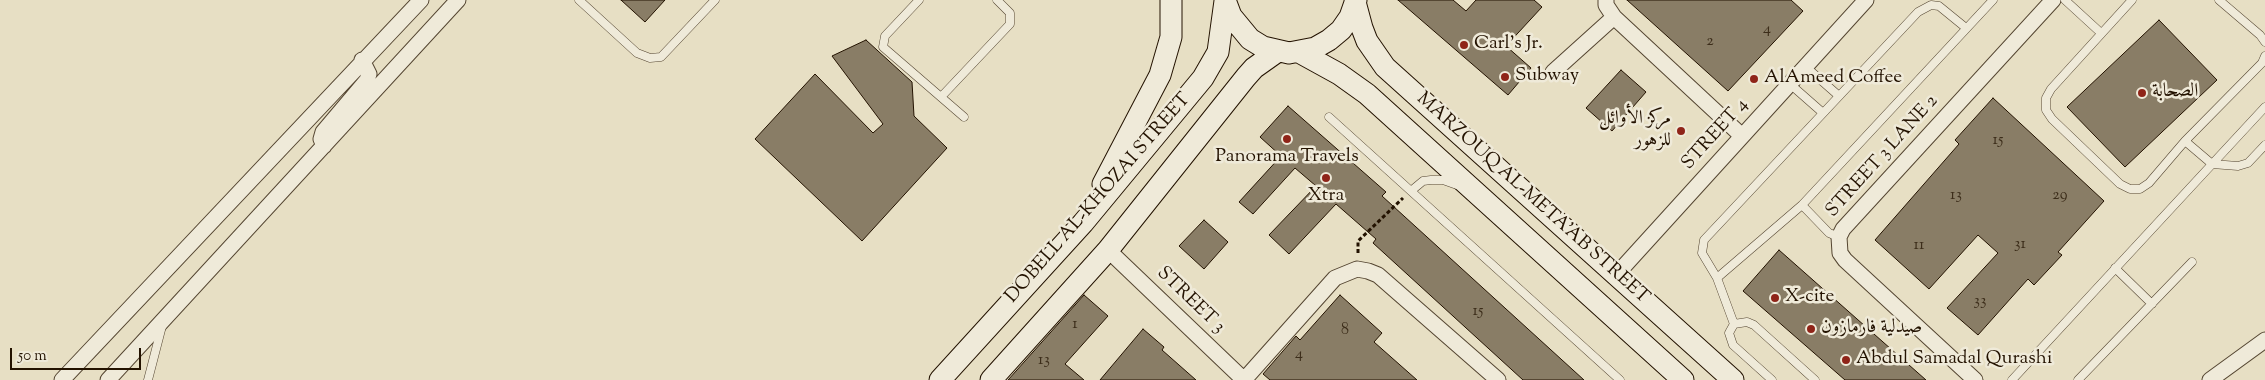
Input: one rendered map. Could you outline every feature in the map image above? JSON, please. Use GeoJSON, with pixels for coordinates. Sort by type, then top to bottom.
{"type":"FeatureCollection","features":[{"type":"Feature","properties":{"kind":"main road"},"geometry":{"type":"LineString","coordinates":[[1083,223],[1160,75],[1171,37],[1171,0]]}},
{"type":"Feature","properties":{"kind":"main road"},"geometry":{"type":"LineString","coordinates":[[1225,1],[1230,16],[1250,39],[1278,52],[1299,52],[1315,48],[1329,40],[1341,30],[1350,17],[1356,1]]}},
{"type":"Feature","properties":{"kind":"main road","name":"DOBELL AL-KHOZAI STREET"},"geometry":{"type":"LineString","coordinates":[[940,380],[1083,223],[1203,78],[1218,52],[1225,1]]}},
{"type":"Feature","properties":{"kind":"main road","name":"MARZOUQ AL-META'AB STREET"},"geometry":{"type":"LineString","coordinates":[[1356,1],[1367,41],[1385,67],[1733,380]]}},
{"type":"Feature","properties":{"kind":"main road","name":"DOBELL AL-KHOZAI STREET"},"geometry":{"type":"LineString","coordinates":[[991,380],[1108,250],[1246,77],[1254,68],[1278,52]]}},
{"type":"Feature","properties":{"kind":"main road","name":"MARZOUQ AL-META'AB STREET"},"geometry":{"type":"LineString","coordinates":[[1299,52],[1353,83],[1683,380]]}},
{"type":"Feature","properties":{"kind":"street"},"geometry":{"type":"LineString","coordinates":[[62,380],[362,60],[421,0]]}},
{"type":"Feature","properties":{"kind":"street"},"geometry":{"type":"LineString","coordinates":[[108,380],[458,0]]}},
{"type":"Feature","properties":{"kind":"street"},"geometry":{"type":"LineString","coordinates":[[1606,0],[1606,5],[1614,17],[1742,136]]}},
{"type":"Feature","properties":{"kind":"street","name":"STREET 4"},"geometry":{"type":"LineString","coordinates":[[1616,275],[1866,0]]}},
{"type":"Feature","properties":{"kind":"street","name":"STREET 3 LANE 2"},"geometry":{"type":"LineString","coordinates":[[1975,380],[1845,260],[1840,253],[1839,237],[1850,222],[2053,0]]}},
{"type":"Feature","properties":{"kind":"street"},"geometry":{"type":"LineString","coordinates":[[1553,72],[1614,17]]}},
{"type":"Feature","properties":{"kind":"street"},"geometry":{"type":"LineString","coordinates":[[324,146],[321,138],[323,132],[367,80],[369,74],[362,60]]}},
{"type":"Feature","properties":{"kind":"street","name":"STREET 3"},"geometry":{"type":"LineString","coordinates":[[1108,250],[1244,380]]}},
{"type":"Feature","properties":{"kind":"street"},"geometry":{"type":"LineString","coordinates":[[1244,380],[1335,278],[1357,269],[1368,270],[1378,276],[1498,380]]}},
{"type":"Feature","properties":{"kind":"street"},"geometry":{"type":"LineString","coordinates":[[2212,379],[2265,340]]}},
{"type":"Feature","properties":{"kind":"lane"},"geometry":{"type":"LineString","coordinates":[[579,0],[637,53],[650,58],[662,57],[715,0]]}},
{"type":"Feature","properties":{"kind":"lane"},"geometry":{"type":"LineString","coordinates":[[919,0],[885,36],[883,46],[964,117]]}},
{"type":"Feature","properties":{"kind":"lane"},"geometry":{"type":"LineString","coordinates":[[941,97],[1010,24],[1010,13],[997,0]]}},
{"type":"Feature","properties":{"kind":"lane"},"geometry":{"type":"LineString","coordinates":[[1717,278],[1802,205],[1993,0]]}},
{"type":"Feature","properties":{"kind":"lane"},"geometry":{"type":"LineString","coordinates":[[2065,0],[2101,33]]}},
{"type":"Feature","properties":{"kind":"lane"},"geometry":{"type":"LineString","coordinates":[[2132,0],[2051,89],[2046,98],[2046,110],[2052,119],[2120,184],[2130,189],[2140,189],[2149,183],[2185,141],[2262,63],[2265,56]]}},
{"type":"Feature","properties":{"kind":"lane"},"geometry":{"type":"LineString","coordinates":[[2225,2],[2260,34],[2265,42]]}},
{"type":"Feature","properties":{"kind":"lane"},"geometry":{"type":"LineString","coordinates":[[1772,380],[1733,345],[1729,333],[1734,324],[1717,278],[1702,253],[1704,240],[1923,8],[1938,6],[1966,28]]}},
{"type":"Feature","properties":{"kind":"lane"},"geometry":{"type":"LineString","coordinates":[[1806,67],[1839,96]]}},
{"type":"Feature","properties":{"kind":"lane"},"geometry":{"type":"LineString","coordinates":[[1790,84],[1823,112]]}},
{"type":"Feature","properties":{"kind":"lane"},"geometry":{"type":"LineString","coordinates":[[2012,380],[2265,107]]}},
{"type":"Feature","properties":{"kind":"lane"},"geometry":{"type":"LineString","coordinates":[[1329,118],[1620,380]]}},
{"type":"Feature","properties":{"kind":"lane"},"geometry":{"type":"LineString","coordinates":[[2185,141],[2212,164],[2243,165],[2252,160],[2265,145]]}},
{"type":"Feature","properties":{"kind":"lane"},"geometry":{"type":"LineString","coordinates":[[1411,191],[1424,182],[1431,180],[1443,180],[1472,190]]}},
{"type":"Feature","properties":{"kind":"lane"},"geometry":{"type":"LineString","coordinates":[[1802,205],[1829,232],[1839,237]]}},
{"type":"Feature","properties":{"kind":"lane"},"geometry":{"type":"LineString","coordinates":[[2078,380],[2192,262]]}},
{"type":"Feature","properties":{"kind":"lane"},"geometry":{"type":"LineString","coordinates":[[2115,268],[2152,304]]}},
{"type":"Feature","properties":{"kind":"lane"},"geometry":{"type":"LineString","coordinates":[[148,380],[164,320]]}},
{"type":"Feature","properties":{"kind":"lane"},"geometry":{"type":"LineString","coordinates":[[1734,324],[1747,322],[1754,325],[1815,380]]}},
{"type":"Feature","properties":{"kind":"path"},"geometry":{"type":"LineString","coordinates":[[1357,269],[1358,241],[1411,191]]}},
{"type":"Feature","properties":{"kind":"building"},"geometry":{"type":"Polygon","coordinates":[[[621,0],[665,0],[645,22],[621,0]]]}},
{"type":"Feature","properties":{"kind":"building"},"geometry":{"type":"Polygon","coordinates":[[[1398,0],[1453,0],[1466,11],[1476,0],[1534,0],[1542,7],[1506,46],[1531,68],[1508,95],[1398,0]]]}},
{"type":"Feature","properties":{"kind":"building"},"geometry":{"type":"Polygon","coordinates":[[[1627,0],[1791,0],[1803,11],[1728,91],[1627,0]]]}},
{"type":"Feature","properties":{"kind":"building","name":"الصحابة"},"geometry":{"type":"Polygon","coordinates":[[[2159,20],[2217,80],[2125,167],[2067,107],[2159,20]]]}},
{"type":"Feature","properties":{"kind":"building"},"geometry":{"type":"Polygon","coordinates":[[[866,40],[912,82],[914,116],[947,148],[862,241],[755,139],[815,74],[873,133],[883,124],[832,56],[866,40]]]}},
{"type":"Feature","properties":{"kind":"building"},"geometry":{"type":"Polygon","coordinates":[[[1621,70],[1646,92],[1612,131],[1586,108],[1621,70]]]}},
{"type":"Feature","properties":{"kind":"building"},"geometry":{"type":"Polygon","coordinates":[[[1993,98],[2104,201],[2058,252],[2062,255],[2034,285],[2028,279],[1978,335],[1947,308],[1998,253],[1978,235],[1929,289],[1875,240],[1959,144],[1955,140],[1993,98]]]}},
{"type":"Feature","properties":{"kind":"building"},"geometry":{"type":"Polygon","coordinates":[[[1288,106],[1386,192],[1382,196],[1584,380],[1523,380],[1373,243],[1376,239],[1336,204],[1289,254],[1269,235],[1316,186],[1295,168],[1253,214],[1239,202],[1281,156],[1260,137],[1288,106]]]}},
{"type":"Feature","properties":{"kind":"building"},"geometry":{"type":"Polygon","coordinates":[[[1204,220],[1228,242],[1204,269],[1179,246],[1204,220]]]}},
{"type":"Feature","properties":{"kind":"building"},"geometry":{"type":"Polygon","coordinates":[[[1779,250],[1926,380],[1845,380],[1743,291],[1779,250]]]}},
{"type":"Feature","properties":{"kind":"building"},"geometry":{"type":"Polygon","coordinates":[[[1084,295],[1108,316],[1065,364],[1084,380],[1008,380],[1084,295]]]}},
{"type":"Feature","properties":{"kind":"building"},"geometry":{"type":"Polygon","coordinates":[[[1340,295],[1382,333],[1374,342],[1417,380],[1270,380],[1263,374],[1296,336],[1300,340],[1340,295]]]}},
{"type":"Feature","properties":{"kind":"building"},"geometry":{"type":"Polygon","coordinates":[[[1143,329],[1164,347],[1162,350],[1196,380],[1100,380],[1143,329]]]}},
{"type":"Feature","properties":{"kind":"place","name":"Carl's Jr."},"geometry":{"type":"Point","coordinates":[1464,45]}},
{"type":"Feature","properties":{"kind":"place","name":"Subway"},"geometry":{"type":"Point","coordinates":[1505,77]}},
{"type":"Feature","properties":{"kind":"place","name":"AlAmeed Coffee"},"geometry":{"type":"Point","coordinates":[1754,79]}},
{"type":"Feature","properties":{"kind":"place","name":"الصحابة"},"geometry":{"type":"Point","coordinates":[2142,93]}},
{"type":"Feature","properties":{"kind":"place","name":"مركز الأوائل للزهور"},"geometry":{"type":"Point","coordinates":[1681,131]}},
{"type":"Feature","properties":{"kind":"place","name":"Panorama Travels"},"geometry":{"type":"Point","coordinates":[1287,139]}},
{"type":"Feature","properties":{"kind":"place","name":"Xtra"},"geometry":{"type":"Point","coordinates":[1326,178]}},
{"type":"Feature","properties":{"kind":"place","name":"X-cite"},"geometry":{"type":"Point","coordinates":[1775,298]}},
{"type":"Feature","properties":{"kind":"place","name":"صيدلية فارمازون"},"geometry":{"type":"Point","coordinates":[1811,329]}},
{"type":"Feature","properties":{"kind":"place","name":"Abdul Samadal Qurashi"},"geometry":{"type":"Point","coordinates":[1846,360]}}]}
